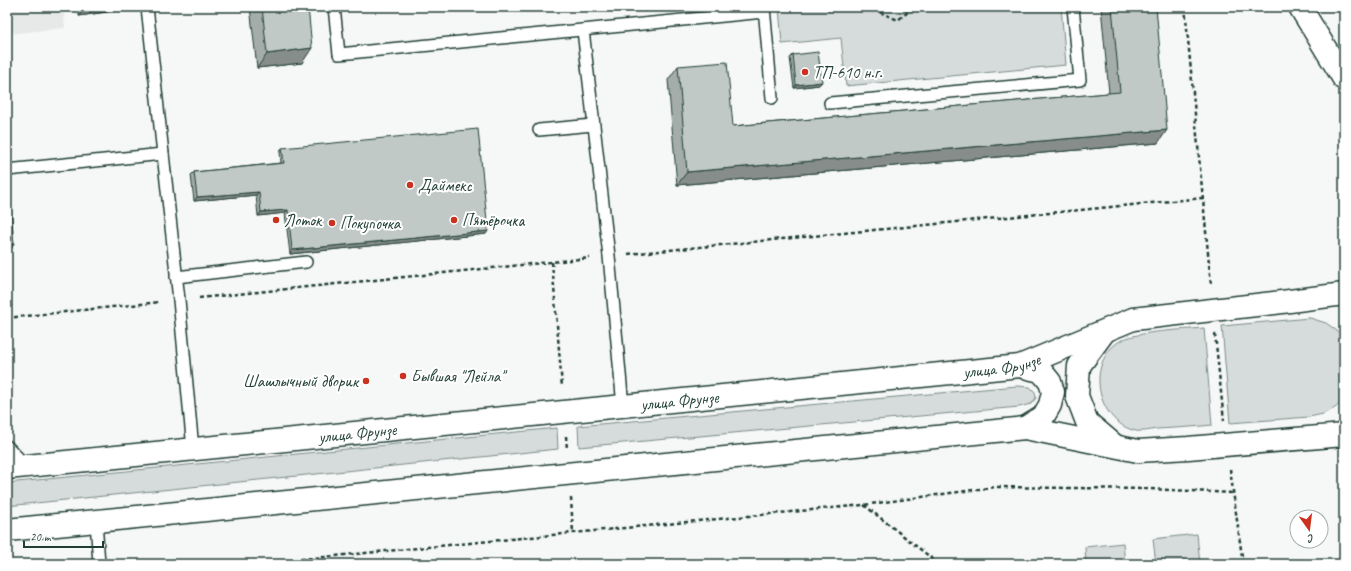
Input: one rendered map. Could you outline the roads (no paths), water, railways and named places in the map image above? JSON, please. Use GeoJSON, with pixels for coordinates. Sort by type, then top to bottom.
{"type":"FeatureCollection","features":[{"type":"Feature","properties":{"kind":"main road"},"geometry":{"type":"LineString","coordinates":[[1300,7],[1344,79]]}},
{"type":"Feature","properties":{"kind":"main road","name":"улица Фрунзе"},"geometry":{"type":"LineString","coordinates":[[16,467],[1020,366],[1134,319],[1344,294]]}},
{"type":"Feature","properties":{"kind":"main road"},"geometry":{"type":"LineString","coordinates":[[1105,331],[1079,366],[1077,396],[1087,422],[1116,446]]}},
{"type":"Feature","properties":{"kind":"main road"},"geometry":{"type":"LineString","coordinates":[[1020,366],[1041,371],[1050,382],[1053,392],[1050,405],[1043,417],[1025,428]]}},
{"type":"Feature","properties":{"kind":"main road"},"geometry":{"type":"LineString","coordinates":[[7,530],[1025,428],[1138,451],[1344,435]]}},
{"type":"Feature","properties":{"kind":"lane"},"geometry":{"type":"LineString","coordinates":[[147,7],[193,449]]}},
{"type":"Feature","properties":{"kind":"lane"},"geometry":{"type":"LineString","coordinates":[[334,7],[339,54],[583,30],[764,9],[772,98]]}},
{"type":"Feature","properties":{"kind":"lane"},"geometry":{"type":"LineString","coordinates":[[830,103],[1080,80],[1072,7]]}},
{"type":"Feature","properties":{"kind":"lane"},"geometry":{"type":"LineString","coordinates":[[583,30],[609,256],[623,406]]}},
{"type":"Feature","properties":{"kind":"lane"},"geometry":{"type":"LineString","coordinates":[[539,130],[593,125]]}},
{"type":"Feature","properties":{"kind":"lane"},"geometry":{"type":"LineString","coordinates":[[7,170],[163,154]]}},
{"type":"Feature","properties":{"kind":"lane"},"geometry":{"type":"LineString","coordinates":[[176,278],[306,262]]}},
{"type":"Feature","properties":{"kind":"lane"},"geometry":{"type":"LineString","coordinates":[[7,446],[16,467]]}},
{"type":"Feature","properties":{"kind":"lane"},"geometry":{"type":"LineString","coordinates":[[96,521],[99,564]]}},
{"type":"Feature","properties":{"kind":"place","name":"ТП-610 н.г."},"geometry":{"type":"Point","coordinates":[805,72]}},
{"type":"Feature","properties":{"kind":"place","name":"Даймекс"},"geometry":{"type":"Point","coordinates":[410,185]}},
{"type":"Feature","properties":{"kind":"place","name":"Лоток"},"geometry":{"type":"Point","coordinates":[276,220]}},
{"type":"Feature","properties":{"kind":"place","name":"Пятёрочка"},"geometry":{"type":"Point","coordinates":[454,220]}},
{"type":"Feature","properties":{"kind":"place","name":"Покупочка"},"geometry":{"type":"Point","coordinates":[332,223]}},
{"type":"Feature","properties":{"kind":"place","name":"Бывшая \"Лейла\""},"geometry":{"type":"Point","coordinates":[403,376]}},
{"type":"Feature","properties":{"kind":"place","name":"Шашлычный дворик"},"geometry":{"type":"Point","coordinates":[366,381]}}]}
